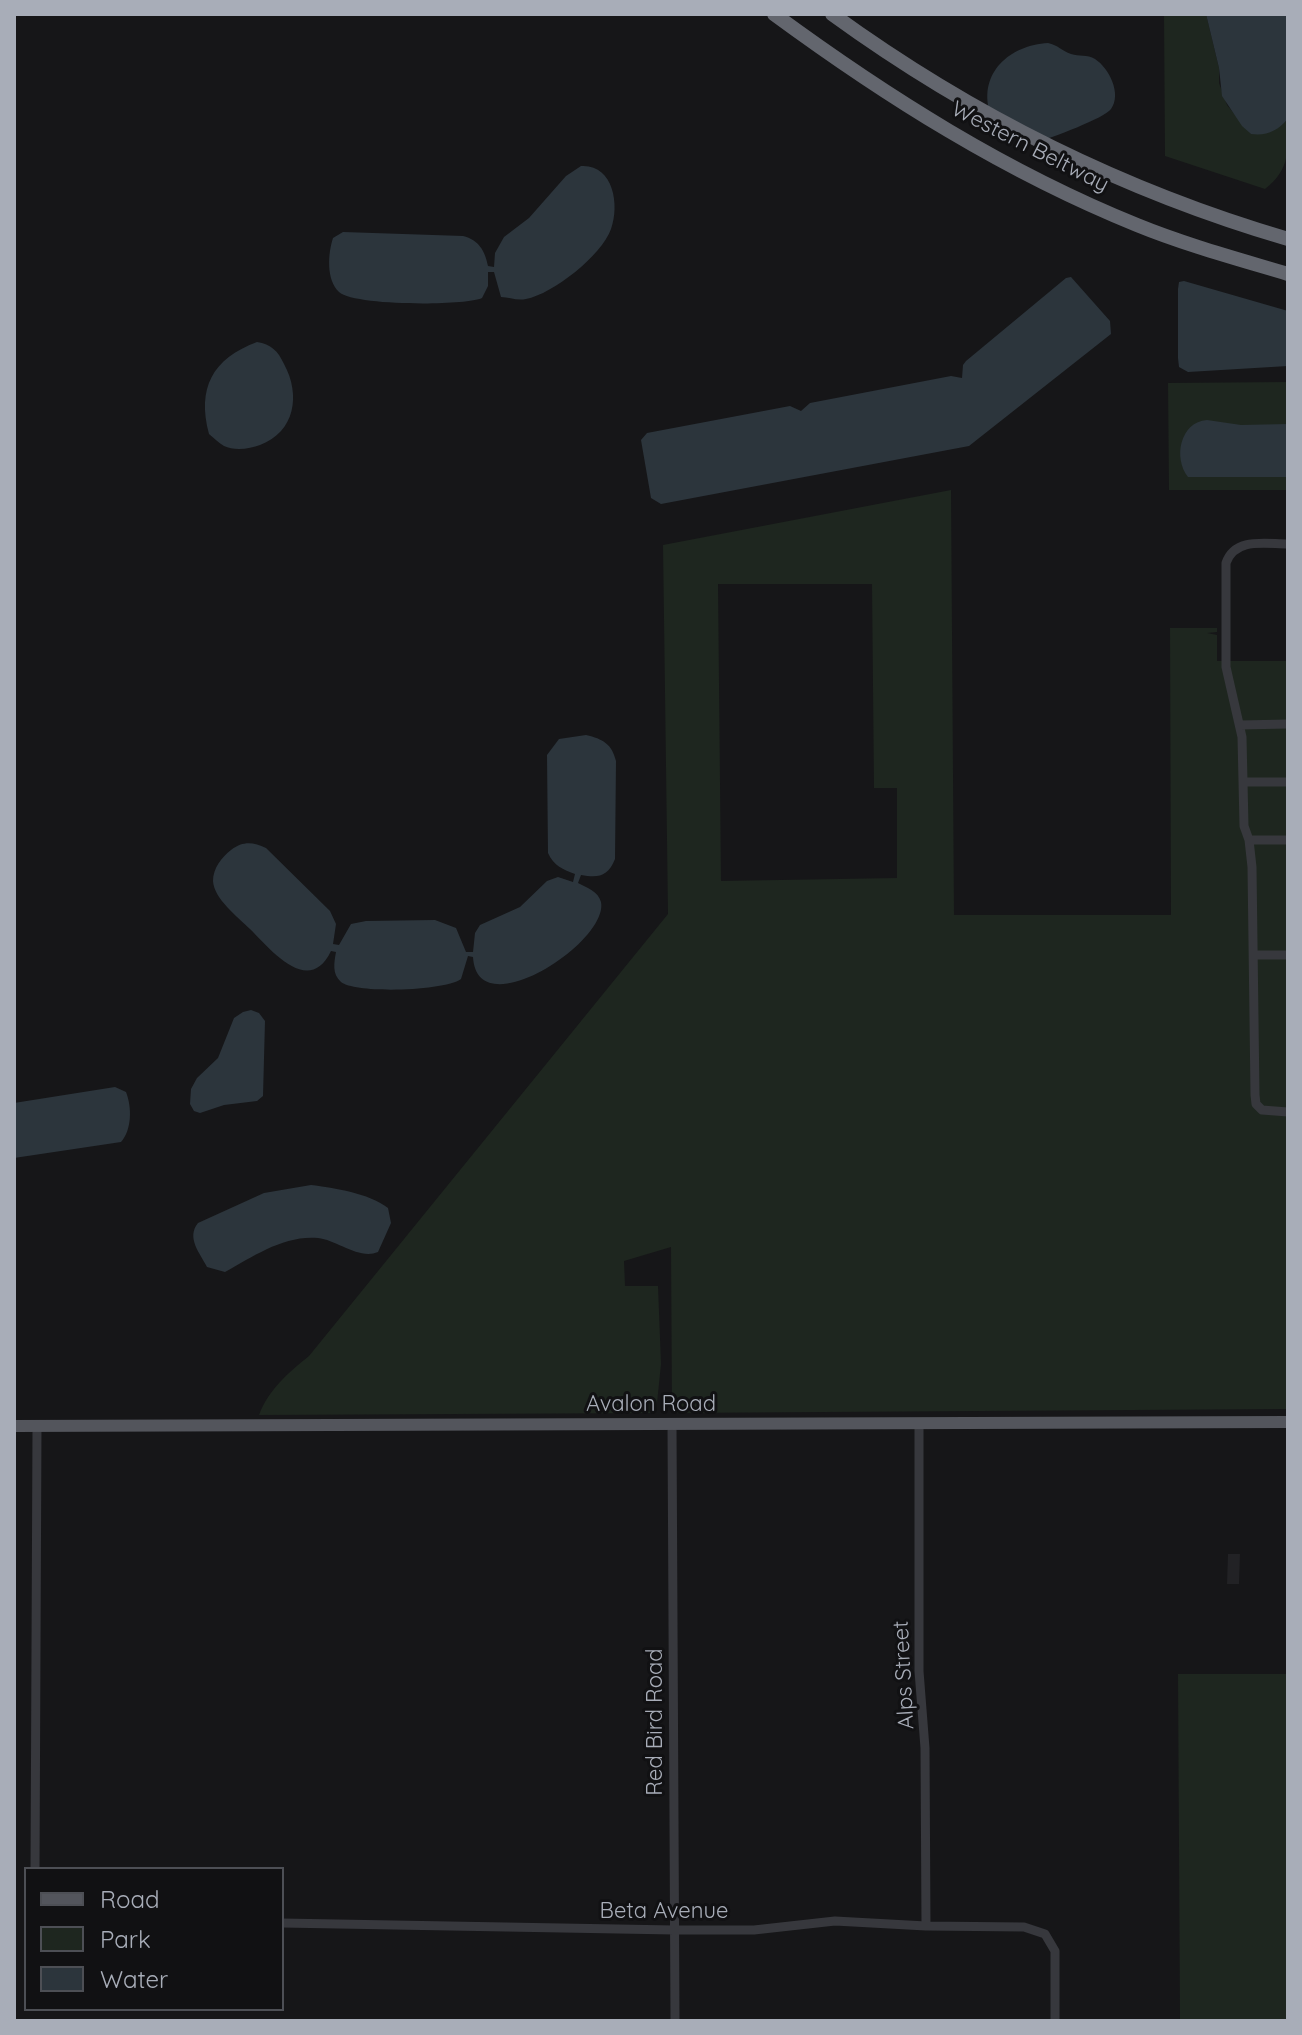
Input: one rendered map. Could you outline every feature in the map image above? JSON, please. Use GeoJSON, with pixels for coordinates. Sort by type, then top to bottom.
{"type":"FeatureCollection","features":[{"type":"Feature","properties":{"kind":"highway","name":"Western Beltway"},"geometry":{"type":"LineString","coordinates":[[774,14],[867,82],[962,139],[1035,177],[1137,225],[1288,274]]}},
{"type":"Feature","properties":{"kind":"highway","name":"Western Beltway"},"geometry":{"type":"LineString","coordinates":[[832,14],[886,53],[962,100],[1066,155],[1207,214],[1288,239]]}},
{"type":"Feature","properties":{"kind":"main road","name":"Avalon Road"},"geometry":{"type":"LineString","coordinates":[[14,1426],[1288,1422]]}},
{"type":"Feature","properties":{"kind":"street"},"geometry":{"type":"LineString","coordinates":[[1288,544],[1244,544],[1234,549],[1226,563],[1226,667],[1240,725],[1244,826],[1249,840],[1255,955],[1256,1104],[1268,1112],[1288,1112]]}},
{"type":"Feature","properties":{"kind":"street"},"geometry":{"type":"LineString","coordinates":[[1240,725],[1288,724]]}},
{"type":"Feature","properties":{"kind":"street"},"geometry":{"type":"LineString","coordinates":[[1243,782],[1288,782]]}},
{"type":"Feature","properties":{"kind":"street"},"geometry":{"type":"LineString","coordinates":[[1249,840],[1288,840]]}},
{"type":"Feature","properties":{"kind":"street"},"geometry":{"type":"LineString","coordinates":[[1255,955],[1288,955]]}},
{"type":"Feature","properties":{"kind":"street","name":"Alps Street"},"geometry":{"type":"LineString","coordinates":[[919,1423],[919,1671],[925,1748],[926,1926]]}},
{"type":"Feature","properties":{"kind":"street","name":"Red Bird Road"},"geometry":{"type":"LineString","coordinates":[[672,1424],[675,2021]]}},
{"type":"Feature","properties":{"kind":"street"},"geometry":{"type":"LineString","coordinates":[[35,1867],[37,1426]]}},
{"type":"Feature","properties":{"kind":"street","name":"Beta Avenue"},"geometry":{"type":"LineString","coordinates":[[284,1923],[754,1930],[835,1921],[1024,1927],[1045,1934],[1055,1951],[1055,2021]]}},
{"type":"Feature","properties":{"kind":"shaded area"},"geometry":{"type":"Polygon","coordinates":[[[1228,1554],[1240,1554],[1239,1584],[1227,1584],[1228,1554]]]}},
{"type":"Feature","properties":{"kind":"green space"},"geometry":{"type":"Polygon","coordinates":[[[1164,14],[1206,14],[1219,68],[1219,83],[1227,105],[1251,134],[1288,119],[1288,149],[1284,166],[1265,189],[1165,156],[1164,14]]]}},
{"type":"Feature","properties":{"kind":"green space"},"geometry":{"type":"Polygon","coordinates":[[[1288,382],[1288,490],[1169,490],[1168,383],[1288,382]]]}},
{"type":"Feature","properties":{"kind":"green space"},"geometry":{"type":"Polygon","coordinates":[[[951,490],[954,915],[1171,915],[1170,628],[1217,628],[1217,632],[1207,633],[1217,635],[1217,661],[1288,661],[1288,1409],[672,1413],[671,1247],[624,1261],[625,1286],[658,1286],[661,1364],[656,1413],[259,1415],[274,1389],[309,1356],[668,914],[663,545],[951,490]],[[718,584],[721,881],[897,878],[897,788],[874,788],[872,584],[718,584]]]}},
{"type":"Feature","properties":{"kind":"green space"},"geometry":{"type":"Polygon","coordinates":[[[1178,1674],[1288,1674],[1288,2021],[1180,2021],[1178,1674]]]}},
{"type":"Feature","properties":{"kind":"water"},"geometry":{"type":"Polygon","coordinates":[[[1206,14],[1288,14],[1288,119],[1276,130],[1251,134],[1222,96],[1219,68],[1206,14]]]}},
{"type":"Feature","properties":{"kind":"water"},"geometry":{"type":"Polygon","coordinates":[[[1048,43],[1071,54],[1095,59],[1109,75],[1115,96],[1107,113],[1037,142],[990,113],[987,99],[993,74],[1000,64],[1021,49],[1048,43]]]}},
{"type":"Feature","properties":{"kind":"water"},"geometry":{"type":"Polygon","coordinates":[[[581,166],[592,167],[607,178],[615,208],[611,229],[598,250],[575,272],[537,296],[519,300],[501,297],[494,272],[488,272],[488,286],[482,298],[454,302],[365,300],[339,292],[332,281],[330,251],[333,238],[343,232],[463,236],[477,243],[488,266],[494,267],[495,253],[504,237],[529,218],[566,176],[581,166]]]}},
{"type":"Feature","properties":{"kind":"water"},"geometry":{"type":"Polygon","coordinates":[[[1071,277],[1110,321],[1111,334],[969,446],[661,504],[651,498],[641,440],[647,433],[790,406],[801,411],[810,403],[951,376],[962,378],[966,361],[1071,277]]]}},
{"type":"Feature","properties":{"kind":"water"},"geometry":{"type":"Polygon","coordinates":[[[1179,282],[1288,311],[1288,366],[1188,372],[1179,367],[1178,289],[1179,282]]]}},
{"type":"Feature","properties":{"kind":"water"},"geometry":{"type":"Polygon","coordinates":[[[257,342],[274,349],[284,364],[292,388],[292,411],[281,431],[272,439],[252,448],[228,448],[209,434],[205,403],[207,389],[219,366],[257,342]]]}},
{"type":"Feature","properties":{"kind":"water"},"geometry":{"type":"Polygon","coordinates":[[[1207,420],[1241,425],[1288,424],[1288,477],[1188,477],[1181,460],[1182,442],[1191,427],[1207,420]]]}},
{"type":"Feature","properties":{"kind":"water"},"geometry":{"type":"Polygon","coordinates":[[[586,735],[606,743],[616,761],[615,859],[602,875],[581,875],[578,883],[600,898],[598,919],[565,956],[542,971],[517,981],[496,984],[480,977],[473,957],[468,956],[461,979],[452,983],[401,990],[350,986],[341,982],[336,975],[336,952],[331,951],[322,964],[312,970],[301,970],[290,965],[227,907],[214,888],[215,872],[224,856],[240,845],[257,845],[266,848],[330,911],[336,924],[333,944],[339,945],[351,924],[435,920],[456,928],[466,952],[473,952],[475,933],[480,925],[520,907],[547,881],[558,877],[573,882],[575,874],[559,866],[548,853],[547,755],[559,739],[586,735]]]}},
{"type":"Feature","properties":{"kind":"water"},"geometry":{"type":"Polygon","coordinates":[[[251,1010],[259,1013],[265,1021],[263,1096],[257,1101],[224,1105],[200,1113],[194,1111],[190,1104],[191,1089],[197,1078],[218,1058],[234,1018],[251,1010]]]}},
{"type":"Feature","properties":{"kind":"water"},"geometry":{"type":"Polygon","coordinates":[[[115,1087],[126,1092],[129,1104],[129,1125],[121,1142],[14,1158],[14,1103],[115,1087]]]}},
{"type":"Feature","properties":{"kind":"water"},"geometry":{"type":"Polygon","coordinates":[[[311,1185],[361,1195],[388,1208],[391,1223],[378,1252],[356,1252],[318,1238],[305,1238],[281,1243],[225,1272],[207,1267],[194,1240],[198,1223],[264,1193],[311,1185]]]}}]}
